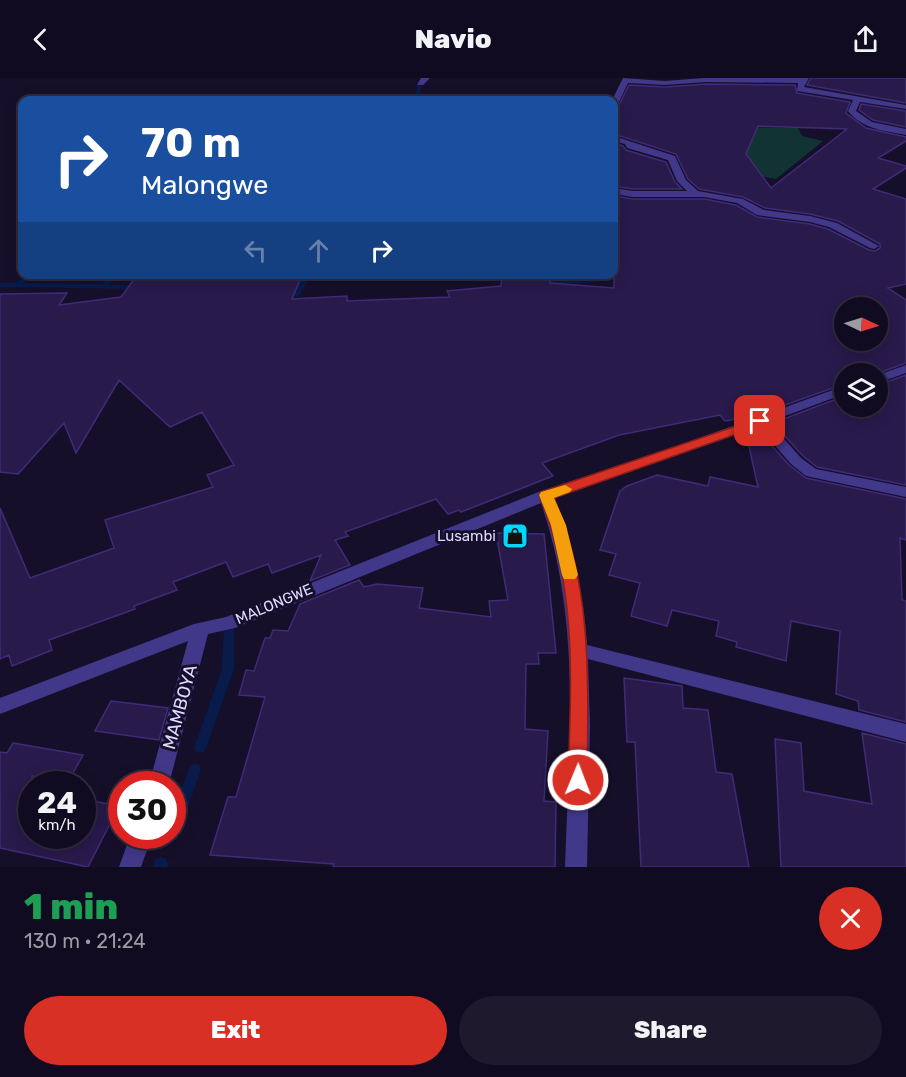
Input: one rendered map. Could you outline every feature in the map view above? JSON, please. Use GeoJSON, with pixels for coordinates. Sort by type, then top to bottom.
{"type":"FeatureCollection","features":[{"type":"Feature","properties":{"kind":"street"},"geometry":{"type":"LineString","coordinates":[[618,96],[626,80],[665,84],[706,80],[803,79],[800,89],[906,107]]}},
{"type":"Feature","properties":{"kind":"street"},"geometry":{"type":"LineString","coordinates":[[857,99],[852,111],[855,116],[882,127],[906,132]]}},
{"type":"Feature","properties":{"kind":"street"},"geometry":{"type":"LineString","coordinates":[[618,140],[628,142],[630,146],[672,158],[678,174],[695,194]]}},
{"type":"Feature","properties":{"kind":"street"},"geometry":{"type":"LineString","coordinates":[[618,192],[633,194],[695,194],[740,201],[761,213],[810,219],[833,225],[874,246]]}},
{"type":"Feature","properties":{"kind":"street"},"geometry":{"type":"LineString","coordinates":[[888,375],[906,369]]}},
{"type":"Feature","properties":{"kind":"street","name":"MALONGWE"},"geometry":{"type":"LineString","coordinates":[[0,706],[200,629],[228,623],[546,495],[834,394]]}},
{"type":"Feature","properties":{"kind":"street"},"geometry":{"type":"LineString","coordinates":[[760,421],[796,461],[811,473],[906,492]]}},
{"type":"Feature","properties":{"kind":"street"},"geometry":{"type":"LineString","coordinates":[[546,495],[558,525],[572,583],[580,650],[576,867]]}},
{"type":"Feature","properties":{"kind":"street","name":"MAMBOYA"},"geometry":{"type":"LineString","coordinates":[[162,771],[200,629]]}},
{"type":"Feature","properties":{"kind":"street"},"geometry":{"type":"LineString","coordinates":[[580,650],[906,733]]}},
{"type":"Feature","properties":{"kind":"street"},"geometry":{"type":"LineString","coordinates":[[130,867],[136,849]]}},
{"type":"Feature","properties":{"kind":"green space"},"geometry":{"type":"Polygon","coordinates":[[[727,127],[798,128],[802,136],[823,141],[776,179],[750,174],[727,127]]]}},
{"type":"Feature","properties":{"kind":"building"},"geometry":{"type":"Polygon","coordinates":[[[811,78],[906,78],[906,103],[807,85],[811,78]]]}},
{"type":"Feature","properties":{"kind":"building"},"geometry":{"type":"Polygon","coordinates":[[[706,84],[795,85],[797,93],[850,102],[846,113],[866,128],[906,137],[906,141],[878,158],[906,166],[906,168],[873,189],[906,199],[906,284],[888,288],[906,300],[906,363],[888,370],[888,363],[834,363],[834,388],[743,420],[743,418],[725,421],[720,415],[619,435],[542,463],[553,476],[461,512],[459,510],[448,514],[436,499],[345,532],[348,536],[335,540],[350,565],[310,581],[321,555],[272,573],[268,564],[233,577],[226,562],[173,582],[177,590],[134,606],[135,609],[49,640],[52,650],[12,666],[9,655],[0,659],[0,508],[30,578],[114,548],[105,520],[213,487],[207,475],[234,465],[202,412],[170,427],[119,380],[76,453],[64,423],[18,474],[0,472],[0,294],[67,293],[59,305],[121,297],[134,279],[300,279],[292,299],[347,296],[347,301],[450,297],[447,291],[501,286],[502,279],[550,279],[550,283],[614,288],[614,279],[618,279],[618,197],[633,199],[704,199],[736,205],[757,217],[810,224],[828,229],[869,250],[875,251],[880,248],[880,244],[838,221],[810,214],[765,208],[743,197],[699,189],[688,179],[676,154],[618,135],[618,107],[629,85],[665,87],[706,84]],[[758,126],[746,154],[771,188],[847,129],[758,126]]]}},
{"type":"Feature","properties":{"kind":"building"},"geometry":{"type":"Polygon","coordinates":[[[861,104],[906,111],[906,127],[873,120],[859,110],[861,104]]]}},
{"type":"Feature","properties":{"kind":"building"},"geometry":{"type":"Polygon","coordinates":[[[618,144],[626,150],[666,162],[675,182],[682,189],[633,189],[618,187],[618,144]]]}},
{"type":"Feature","properties":{"kind":"building"},"geometry":{"type":"Polygon","coordinates":[[[906,375],[906,485],[817,467],[803,456],[773,423],[834,400],[834,417],[888,417],[888,381],[906,375]]]}},
{"type":"Feature","properties":{"kind":"building"},"geometry":{"type":"Polygon","coordinates":[[[757,429],[789,465],[806,478],[906,499],[906,540],[900,538],[902,600],[906,601],[906,722],[859,710],[858,701],[836,694],[840,631],[791,621],[786,661],[736,647],[737,642],[716,636],[719,621],[672,610],[667,626],[631,616],[640,583],[609,575],[616,554],[600,550],[620,491],[627,486],[657,475],[708,486],[710,477],[758,487],[746,433],[757,429]]]}},
{"type":"Feature","properties":{"kind":"building"},"geometry":{"type":"Polygon","coordinates":[[[496,533],[544,534],[556,653],[538,653],[539,664],[526,664],[525,729],[548,731],[544,801],[556,802],[555,867],[333,867],[334,864],[210,855],[228,797],[236,797],[265,697],[239,695],[246,670],[254,671],[265,638],[270,638],[273,630],[288,631],[300,604],[359,580],[364,587],[377,584],[423,588],[419,608],[491,617],[489,601],[508,600],[496,533]]]}},
{"type":"Feature","properties":{"kind":"building"},"geometry":{"type":"Polygon","coordinates":[[[624,678],[682,686],[683,708],[708,710],[716,772],[732,774],[749,867],[641,867],[635,742],[627,742],[624,678]]]}},
{"type":"Feature","properties":{"kind":"building"},"geometry":{"type":"Polygon","coordinates":[[[111,701],[168,708],[159,740],[95,731],[111,701]]]}},
{"type":"Feature","properties":{"kind":"building"},"geometry":{"type":"Polygon","coordinates":[[[862,733],[906,744],[906,867],[781,867],[775,739],[801,743],[804,791],[872,804],[862,733]]]}},
{"type":"Feature","properties":{"kind":"building"},"geometry":{"type":"Polygon","coordinates":[[[13,743],[83,755],[74,771],[18,771],[18,849],[96,849],[96,802],[108,804],[108,828],[88,867],[0,848],[0,752],[7,753],[13,743]]]}},
{"type":"Feature","properties":{"kind":"waterway"},"geometry":{"type":"LineString","coordinates":[[418,96],[419,86]]}},
{"type":"Feature","properties":{"kind":"waterway"},"geometry":{"type":"LineString","coordinates":[[618,277],[624,276]]}},
{"type":"Feature","properties":{"kind":"waterway"},"geometry":{"type":"LineString","coordinates":[[18,284],[26,279]]}},
{"type":"Feature","properties":{"kind":"waterway"},"geometry":{"type":"LineString","coordinates":[[104,286],[110,279]]}},
{"type":"Feature","properties":{"kind":"waterway"},"geometry":{"type":"LineString","coordinates":[[504,279],[513,280]]}},
{"type":"Feature","properties":{"kind":"waterway"},"geometry":{"type":"LineString","coordinates":[[539,281],[577,282],[600,279]]}},
{"type":"Feature","properties":{"kind":"waterway"},"geometry":{"type":"LineString","coordinates":[[284,294],[297,296],[304,280]]}},
{"type":"Feature","properties":{"kind":"waterway"},"geometry":{"type":"LineString","coordinates":[[0,285],[139,287]]}},
{"type":"Feature","properties":{"kind":"waterway"},"geometry":{"type":"LineString","coordinates":[[200,748],[228,669],[229,623]]}},
{"type":"Feature","properties":{"kind":"waterway"},"geometry":{"type":"LineString","coordinates":[[186,794],[195,769]]}},
{"type":"Feature","properties":{"kind":"slow traffic"},"geometry":{"type":"LineString","coordinates":[[565,489],[546,495],[558,525],[570,575]]}},
{"type":"Feature","properties":{"kind":"place","name":"Lusambi"},"geometry":{"type":"Point","coordinates":[515,536]}},
{"type":"Feature","properties":{"kind":"route"},"geometry":{"type":"LineString","coordinates":[[578,780],[580,650],[572,583],[558,525],[546,495],[760,421]]}}]}
